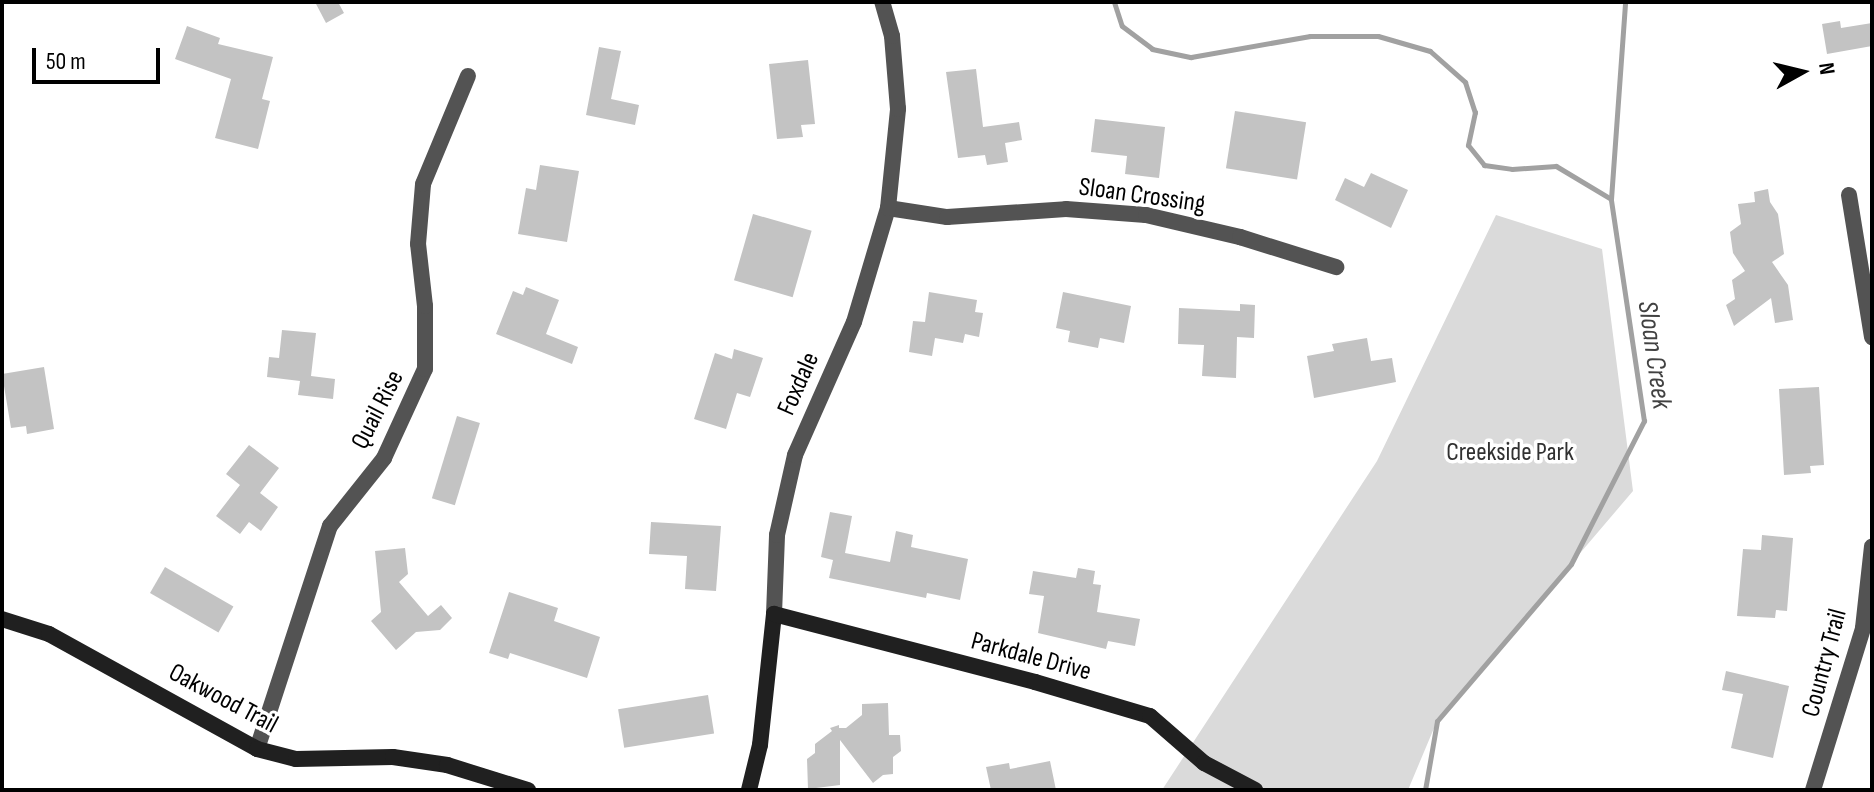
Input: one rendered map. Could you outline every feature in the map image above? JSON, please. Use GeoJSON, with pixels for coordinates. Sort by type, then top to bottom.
{"type":"FeatureCollection","features":[{"type":"Feature","properties":{"kind":"street","name":"Foxdale"},"geometry":{"type":"LineString","coordinates":[[749,790],[760,745],[774,614],[777,535],[795,455],[854,322],[888,208],[898,109],[892,36],[882,2]]}},
{"type":"Feature","properties":{"kind":"street","name":"Quail Rise"},"geometry":{"type":"LineString","coordinates":[[257,749],[330,526],[384,458],[425,369],[425,306],[418,244],[423,184],[468,76]]}},
{"type":"Feature","properties":{"kind":"street"},"geometry":{"type":"LineString","coordinates":[[1849,195],[1872,337]]}},
{"type":"Feature","properties":{"kind":"street","name":"Sloan Crossing"},"geometry":{"type":"LineString","coordinates":[[888,208],[947,217],[1066,209],[1146,215],[1240,237],[1336,267]]}},
{"type":"Feature","properties":{"kind":"street","name":"Country Trail"},"geometry":{"type":"LineString","coordinates":[[1813,790],[1863,628],[1872,546]]}},
{"type":"Feature","properties":{"kind":"street","name":"Parkdale Drive"},"geometry":{"type":"LineString","coordinates":[[774,614],[1048,685],[1150,716],[1204,763],[1255,790]]}},
{"type":"Feature","properties":{"kind":"street","name":"Oakwood Trail"},"geometry":{"type":"LineString","coordinates":[[2,619],[49,634],[257,749],[296,759],[393,757],[447,765],[528,790]]}},
{"type":"Feature","properties":{"kind":"green space","name":"Creekside Park"},"geometry":{"type":"Polygon","coordinates":[[[1496,215],[1602,249],[1633,491],[1437,721],[1408,790],[1162,790],[1377,461],[1496,215]]]}},
{"type":"Feature","properties":{"kind":"building"},"geometry":{"type":"Polygon","coordinates":[[[315,2],[338,2],[344,13],[326,23],[315,2]]]}},
{"type":"Feature","properties":{"kind":"building"},"geometry":{"type":"Polygon","coordinates":[[[1840,21],[1841,28],[1872,23],[1872,46],[1827,54],[1822,24],[1840,21]]]}},
{"type":"Feature","properties":{"kind":"building"},"geometry":{"type":"Polygon","coordinates":[[[187,26],[220,38],[218,44],[273,57],[262,99],[270,101],[258,149],[215,138],[231,79],[175,59],[187,26]]]}},
{"type":"Feature","properties":{"kind":"building"},"geometry":{"type":"Polygon","coordinates":[[[599,47],[621,51],[611,99],[639,105],[635,125],[586,115],[599,47]]]}},
{"type":"Feature","properties":{"kind":"building"},"geometry":{"type":"Polygon","coordinates":[[[808,60],[815,124],[801,125],[803,137],[777,139],[769,64],[808,60]]]}},
{"type":"Feature","properties":{"kind":"building"},"geometry":{"type":"Polygon","coordinates":[[[976,69],[983,127],[1019,122],[1022,140],[1005,143],[1008,162],[987,165],[985,155],[958,158],[946,72],[976,69]]]}},
{"type":"Feature","properties":{"kind":"building"},"geometry":{"type":"Polygon","coordinates":[[[1235,111],[1306,122],[1297,180],[1226,168],[1235,111]]]}},
{"type":"Feature","properties":{"kind":"building"},"geometry":{"type":"Polygon","coordinates":[[[1095,119],[1165,127],[1159,178],[1125,174],[1127,156],[1091,152],[1095,119]]]}},
{"type":"Feature","properties":{"kind":"building"},"geometry":{"type":"Polygon","coordinates":[[[540,165],[579,171],[567,242],[518,234],[526,188],[536,190],[540,165]]]}},
{"type":"Feature","properties":{"kind":"building"},"geometry":{"type":"Polygon","coordinates":[[[1371,173],[1408,190],[1391,228],[1335,200],[1345,178],[1364,187],[1371,173]]]}},
{"type":"Feature","properties":{"kind":"building"},"geometry":{"type":"Polygon","coordinates":[[[1768,189],[1770,202],[1778,214],[1784,254],[1772,262],[1788,285],[1793,320],[1775,323],[1771,298],[1734,326],[1726,305],[1735,299],[1732,280],[1745,271],[1733,253],[1730,232],[1741,224],[1738,204],[1755,202],[1754,192],[1768,189]]]}},
{"type":"Feature","properties":{"kind":"building"},"geometry":{"type":"Polygon","coordinates":[[[753,214],[812,231],[793,297],[734,280],[753,214]]]}},
{"type":"Feature","properties":{"kind":"building"},"geometry":{"type":"Polygon","coordinates":[[[526,287],[559,300],[546,334],[578,347],[572,364],[496,334],[513,291],[523,295],[526,287]]]}},
{"type":"Feature","properties":{"kind":"building"},"geometry":{"type":"Polygon","coordinates":[[[929,292],[977,300],[975,312],[983,313],[979,337],[965,334],[963,343],[935,338],[932,356],[909,352],[913,321],[925,322],[929,292]]]}},
{"type":"Feature","properties":{"kind":"building"},"geometry":{"type":"Polygon","coordinates":[[[1063,292],[1131,306],[1124,343],[1100,338],[1098,348],[1068,342],[1070,331],[1056,328],[1063,292]]]}},
{"type":"Feature","properties":{"kind":"building"},"geometry":{"type":"Polygon","coordinates":[[[1240,304],[1255,305],[1254,338],[1237,337],[1236,378],[1202,376],[1204,345],[1178,344],[1179,308],[1240,311],[1240,304]]]}},
{"type":"Feature","properties":{"kind":"building"},"geometry":{"type":"Polygon","coordinates":[[[282,330],[316,333],[311,376],[335,379],[333,399],[298,395],[300,381],[267,377],[269,357],[279,358],[282,330]]]}},
{"type":"Feature","properties":{"kind":"building"},"geometry":{"type":"Polygon","coordinates":[[[1367,338],[1371,361],[1392,358],[1396,382],[1314,398],[1307,356],[1334,351],[1332,344],[1367,338]]]}},
{"type":"Feature","properties":{"kind":"building"},"geometry":{"type":"Polygon","coordinates":[[[734,349],[763,358],[750,397],[737,393],[726,429],[694,419],[715,353],[732,359],[734,349]]]}},
{"type":"Feature","properties":{"kind":"building"},"geometry":{"type":"Polygon","coordinates":[[[44,367],[54,429],[27,434],[26,426],[11,428],[2,374],[44,367]]]}},
{"type":"Feature","properties":{"kind":"building"},"geometry":{"type":"Polygon","coordinates":[[[1819,387],[1824,465],[1810,466],[1811,473],[1784,475],[1779,389],[1819,387]]]}},
{"type":"Feature","properties":{"kind":"building"},"geometry":{"type":"Polygon","coordinates":[[[457,416],[480,423],[455,505],[432,498],[457,416]]]}},
{"type":"Feature","properties":{"kind":"building"},"geometry":{"type":"Polygon","coordinates":[[[249,445],[279,468],[260,493],[278,507],[261,531],[249,522],[240,534],[216,516],[240,485],[226,474],[249,445]]]}},
{"type":"Feature","properties":{"kind":"building"},"geometry":{"type":"Polygon","coordinates":[[[830,512],[852,516],[845,553],[890,562],[896,531],[913,535],[911,547],[968,559],[960,600],[927,593],[926,598],[829,578],[833,560],[821,557],[830,512]]]}},
{"type":"Feature","properties":{"kind":"building"},"geometry":{"type":"Polygon","coordinates":[[[651,522],[721,526],[716,591],[685,589],[687,556],[649,554],[651,522]]]}},
{"type":"Feature","properties":{"kind":"building"},"geometry":{"type":"Polygon","coordinates":[[[1762,535],[1793,538],[1787,611],[1776,610],[1775,618],[1737,616],[1743,549],[1761,550],[1762,535]]]}},
{"type":"Feature","properties":{"kind":"building"},"geometry":{"type":"Polygon","coordinates":[[[405,548],[408,574],[399,582],[428,616],[441,605],[452,618],[440,630],[416,632],[396,650],[371,621],[381,612],[375,551],[405,548]]]}},
{"type":"Feature","properties":{"kind":"building"},"geometry":{"type":"Polygon","coordinates":[[[165,567],[233,606],[218,632],[150,593],[165,567]]]}},
{"type":"Feature","properties":{"kind":"building"},"geometry":{"type":"Polygon","coordinates":[[[1078,568],[1095,571],[1093,584],[1101,585],[1097,612],[1140,619],[1135,646],[1108,641],[1106,649],[1038,633],[1044,596],[1029,594],[1033,571],[1076,578],[1078,568]]]}},
{"type":"Feature","properties":{"kind":"building"},"geometry":{"type":"Polygon","coordinates":[[[509,592],[558,608],[554,621],[600,637],[587,678],[510,653],[508,659],[489,653],[509,592]]]}},
{"type":"Feature","properties":{"kind":"building"},"geometry":{"type":"Polygon","coordinates":[[[1726,671],[1789,686],[1773,758],[1731,748],[1743,694],[1722,690],[1726,671]]]}},
{"type":"Feature","properties":{"kind":"building"},"geometry":{"type":"Polygon","coordinates":[[[708,695],[714,734],[624,748],[618,709],[708,695]]]}},
{"type":"Feature","properties":{"kind":"building"},"geometry":{"type":"Polygon","coordinates":[[[888,703],[889,735],[900,735],[901,751],[893,757],[893,774],[883,775],[873,783],[840,740],[840,785],[808,789],[807,759],[815,753],[815,744],[832,731],[830,728],[839,725],[839,728],[846,728],[862,715],[862,704],[888,703]]]}},
{"type":"Feature","properties":{"kind":"building"},"geometry":{"type":"Polygon","coordinates":[[[1050,761],[1056,790],[991,790],[986,767],[1009,763],[1010,769],[1050,761]]]}},
{"type":"Feature","properties":{"kind":"waterway"},"geometry":{"type":"LineString","coordinates":[[1114,2],[1122,26],[1152,49],[1191,57],[1310,36],[1378,36],[1430,51],[1465,82],[1475,112],[1468,145],[1484,165],[1512,169],[1556,166],[1611,199]]}},
{"type":"Feature","properties":{"kind":"waterway","name":"Sloan Creek"},"geometry":{"type":"LineString","coordinates":[[1425,790],[1437,721],[1571,564],[1644,421],[1611,199],[1625,2]]}}]}
